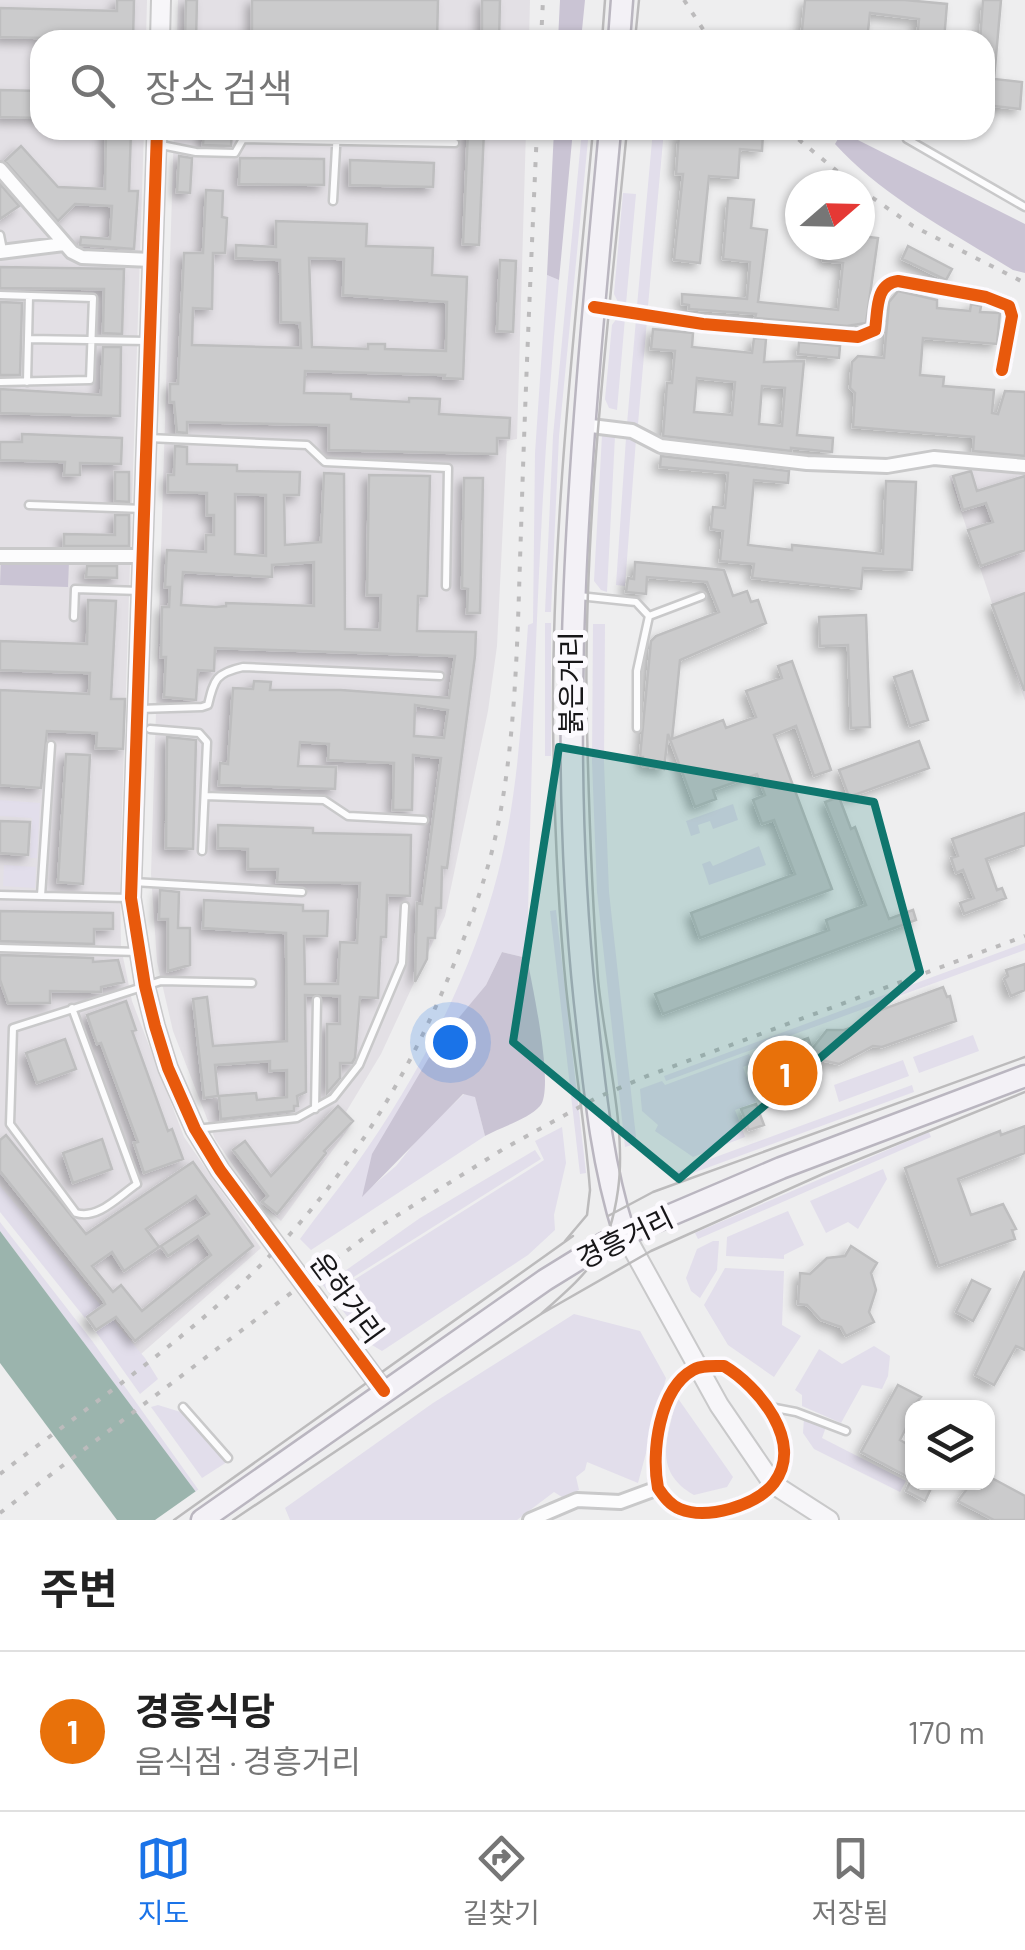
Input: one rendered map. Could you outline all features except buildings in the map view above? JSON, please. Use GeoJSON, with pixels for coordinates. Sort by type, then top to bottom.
{"type":"FeatureCollection","features":[{"type":"Feature","properties":{"kind":"main road"},"geometry":{"type":"LineString","coordinates":[[620,30],[622,0]]}},
{"type":"Feature","properties":{"kind":"main road","name":"붉은거리"},"geometry":{"type":"LineString","coordinates":[[609,140],[582,424],[572,595],[570,724],[579,930],[604,1164],[624,1233]]}},
{"type":"Feature","properties":{"kind":"main road","name":"경흥거리"},"geometry":{"type":"LineString","coordinates":[[202,1520],[545,1280],[624,1233],[798,1161],[1025,1076]]}},
{"type":"Feature","properties":{"kind":"street"},"geometry":{"type":"LineString","coordinates":[[160,30],[161,0]]}},
{"type":"Feature","properties":{"kind":"street","name":"운하거리"},"geometry":{"type":"LineString","coordinates":[[156,140],[132,890],[145,986],[168,1068],[195,1129],[220,1170],[384,1391]]}},
{"type":"Feature","properties":{"kind":"street"},"geometry":{"type":"LineString","coordinates":[[0,168],[64,244],[82,256],[151,260]]}},
{"type":"Feature","properties":{"kind":"street"},"geometry":{"type":"LineString","coordinates":[[1,252],[64,244]]}},
{"type":"Feature","properties":{"kind":"street"},"geometry":{"type":"LineString","coordinates":[[594,308],[703,324],[858,337],[876,330],[882,288],[887,282],[898,281],[986,297],[1009,306],[1012,316],[1002,370]]}},
{"type":"Feature","properties":{"kind":"street"},"geometry":{"type":"LineString","coordinates":[[582,424],[632,431],[661,446],[807,464],[887,466],[934,458],[1025,466]]}},
{"type":"Feature","properties":{"kind":"street"},"geometry":{"type":"LineString","coordinates":[[0,556],[144,556]]}},
{"type":"Feature","properties":{"kind":"street"},"geometry":{"type":"LineString","coordinates":[[624,1233],[719,1405],[773,1484],[829,1520]]}},
{"type":"Feature","properties":{"kind":"street"},"geometry":{"type":"LineString","coordinates":[[724,1366],[754,1388],[768,1407],[782,1449],[782,1469],[773,1484],[754,1500],[707,1513],[676,1508],[658,1488],[657,1448],[667,1404],[682,1378],[697,1367],[724,1366]]}},
{"type":"Feature","properties":{"kind":"street"},"geometry":{"type":"LineString","coordinates":[[530,1520],[578,1500],[620,1502],[658,1488]]}},
{"type":"Feature","properties":{"kind":"lane"},"geometry":{"type":"LineString","coordinates":[[164,140],[196,152],[236,153],[242,140]]}},
{"type":"Feature","properties":{"kind":"lane"},"geometry":{"type":"LineString","coordinates":[[266,140],[455,143]]}},
{"type":"Feature","properties":{"kind":"lane"},"geometry":{"type":"LineString","coordinates":[[333,201],[336,140]]}},
{"type":"Feature","properties":{"kind":"lane"},"geometry":{"type":"LineString","coordinates":[[909,140],[1025,207]]}},
{"type":"Feature","properties":{"kind":"lane"},"geometry":{"type":"LineString","coordinates":[[0,235],[1,252]]}},
{"type":"Feature","properties":{"kind":"lane"},"geometry":{"type":"LineString","coordinates":[[0,295],[93,298],[90,380],[0,382]]}},
{"type":"Feature","properties":{"kind":"lane"},"geometry":{"type":"LineString","coordinates":[[27,382],[28,296]]}},
{"type":"Feature","properties":{"kind":"lane"},"geometry":{"type":"LineString","coordinates":[[28,339],[149,341]]}},
{"type":"Feature","properties":{"kind":"lane"},"geometry":{"type":"LineString","coordinates":[[147,438],[307,445],[325,462],[448,468],[446,586]]}},
{"type":"Feature","properties":{"kind":"lane"},"geometry":{"type":"LineString","coordinates":[[29,505],[145,510]]}},
{"type":"Feature","properties":{"kind":"lane"},"geometry":{"type":"LineString","coordinates":[[74,617],[75,588],[142,591]]}},
{"type":"Feature","properties":{"kind":"lane"},"geometry":{"type":"LineString","coordinates":[[572,595],[636,602],[649,616]]}},
{"type":"Feature","properties":{"kind":"lane"},"geometry":{"type":"LineString","coordinates":[[649,616],[702,596]]}},
{"type":"Feature","properties":{"kind":"lane"},"geometry":{"type":"LineString","coordinates":[[637,728],[638,671],[649,616]]}},
{"type":"Feature","properties":{"kind":"lane"},"geometry":{"type":"LineString","coordinates":[[138,709],[202,708],[208,704],[214,681],[227,670],[243,666],[440,676]]}},
{"type":"Feature","properties":{"kind":"lane"},"geometry":{"type":"LineString","coordinates":[[150,730],[199,733],[206,742],[202,851]]}},
{"type":"Feature","properties":{"kind":"lane"},"geometry":{"type":"LineString","coordinates":[[42,896],[51,745]]}},
{"type":"Feature","properties":{"kind":"lane"},"geometry":{"type":"LineString","coordinates":[[204,796],[324,800],[348,816],[424,820]]}},
{"type":"Feature","properties":{"kind":"lane"},"geometry":{"type":"LineString","coordinates":[[0,895],[132,890],[302,892]]}},
{"type":"Feature","properties":{"kind":"lane"},"geometry":{"type":"LineString","coordinates":[[195,1129],[296,1118],[333,1098],[359,1065],[402,963],[405,906]]}},
{"type":"Feature","properties":{"kind":"lane"},"geometry":{"type":"LineString","coordinates":[[0,948],[139,952]]}},
{"type":"Feature","properties":{"kind":"lane"},"geometry":{"type":"LineString","coordinates":[[72,1008],[137,1184],[94,1214],[83,1216],[76,1214],[10,1124],[13,1028],[72,1008],[161,981],[252,983]]}},
{"type":"Feature","properties":{"kind":"lane"},"geometry":{"type":"LineString","coordinates":[[314,1110],[317,1000]]}},
{"type":"Feature","properties":{"kind":"lane"},"geometry":{"type":"LineString","coordinates":[[182,1407],[228,1458]]}},
{"type":"Feature","properties":{"kind":"lane"},"geometry":{"type":"LineString","coordinates":[[768,1407],[796,1412],[846,1431]]}},
{"type":"Feature","properties":{"kind":"highlighted area"},"geometry":{"type":"Polygon","coordinates":[[[559,747],[874,802],[920,972],[679,1179],[513,1042],[559,747]]]}},
{"type":"Feature","properties":{"kind":"shaded area"},"geometry":{"type":"Polygon","coordinates":[[[0,0],[147,0],[146,30],[30,30],[30,140],[144,140],[120,875],[121,947],[132,1001],[184,1137],[261,1248],[140,1355],[0,1195],[0,0]]]}},
{"type":"Feature","properties":{"kind":"shaded area"},"geometry":{"type":"Polygon","coordinates":[[[178,0],[530,0],[529,30],[177,30],[178,0]]]}},
{"type":"Feature","properties":{"kind":"shaded area"},"geometry":{"type":"Polygon","coordinates":[[[560,0],[585,0],[582,30],[558,30],[560,0]]]}},
{"type":"Feature","properties":{"kind":"shaded area"},"geometry":{"type":"Polygon","coordinates":[[[174,140],[526,140],[517,439],[507,441],[497,646],[488,711],[445,916],[381,1054],[346,1112],[354,1121],[281,1221],[257,1200],[215,1139],[173,1031],[157,962],[151,874],[174,140]]]}},
{"type":"Feature","properties":{"kind":"shaded area"},"geometry":{"type":"Polygon","coordinates":[[[554,140],[572,140],[559,280],[547,275],[554,140]]]}},
{"type":"Feature","properties":{"kind":"shaded area"},"geometry":{"type":"Polygon","coordinates":[[[581,140],[588,140],[559,436],[551,612],[545,612],[553,436],[581,140]]]}},
{"type":"Feature","properties":{"kind":"shaded area"},"geometry":{"type":"Polygon","coordinates":[[[652,140],[663,140],[648,306],[637,306],[652,140]]]}},
{"type":"Feature","properties":{"kind":"shaded area"},"geometry":{"type":"Polygon","coordinates":[[[837,140],[858,140],[1025,224],[1025,273],[1013,270],[943,228],[875,181],[875,170],[862,170],[835,144],[837,140]]]}},
{"type":"Feature","properties":{"kind":"shaded area"},"geometry":{"type":"Polygon","coordinates":[[[623,193],[636,194],[626,304],[618,302],[614,294],[623,193]]]}},
{"type":"Feature","properties":{"kind":"shaded area"},"geometry":{"type":"Polygon","coordinates":[[[547,275],[559,280],[541,534],[527,958],[502,952],[486,985],[462,1015],[362,1195],[396,1166],[421,1135],[464,1094],[475,1096],[485,1136],[311,1250],[300,1239],[378,1133],[440,1026],[473,950],[498,873],[515,781],[528,625],[533,623],[535,453],[547,275]]]}},
{"type":"Feature","properties":{"kind":"shaded area"},"geometry":{"type":"Polygon","coordinates":[[[617,318],[625,318],[617,410],[609,408],[605,399],[612,325],[617,318]]]}},
{"type":"Feature","properties":{"kind":"shaded area"},"geometry":{"type":"Polygon","coordinates":[[[636,319],[647,320],[638,424],[627,424],[636,319]]]}},
{"type":"Feature","properties":{"kind":"shaded area"},"geometry":{"type":"Polygon","coordinates":[[[602,435],[615,436],[607,592],[594,581],[602,435]]]}},
{"type":"Feature","properties":{"kind":"shaded area"},"geometry":{"type":"Polygon","coordinates":[[[626,438],[636,439],[625,586],[616,585],[626,438]]]}},
{"type":"Feature","properties":{"kind":"shaded area"},"geometry":{"type":"Polygon","coordinates":[[[978,467],[1025,471],[1025,701],[949,476],[978,467]]]}},
{"type":"Feature","properties":{"kind":"shaded area"},"geometry":{"type":"Polygon","coordinates":[[[1,559],[69,561],[68,587],[0,585],[1,559]]]}},
{"type":"Feature","properties":{"kind":"shaded area"},"geometry":{"type":"Polygon","coordinates":[[[545,623],[551,623],[551,756],[545,756],[545,623]]]}},
{"type":"Feature","properties":{"kind":"shaded area"},"geometry":{"type":"Polygon","coordinates":[[[593,624],[605,624],[604,762],[609,892],[636,1137],[632,1145],[625,1147],[597,892],[592,762],[593,624]]]}},
{"type":"Feature","properties":{"kind":"shaded area"},"geometry":{"type":"Polygon","coordinates":[[[0,800],[40,803],[37,858],[30,858],[32,818],[0,816],[0,800]]]}},
{"type":"Feature","properties":{"kind":"shaded area"},"geometry":{"type":"Polygon","coordinates":[[[733,804],[738,820],[713,829],[710,821],[698,825],[700,833],[691,836],[686,821],[733,804]]]}},
{"type":"Feature","properties":{"kind":"shaded area"},"geometry":{"type":"Polygon","coordinates":[[[759,846],[766,865],[709,885],[702,864],[710,861],[713,866],[759,846]]]}},
{"type":"Feature","properties":{"kind":"shaded area"},"geometry":{"type":"Polygon","coordinates":[[[4,865],[36,867],[35,888],[3,886],[4,865]]]}},
{"type":"Feature","properties":{"kind":"shaded area"},"geometry":{"type":"Polygon","coordinates":[[[556,910],[586,1173],[580,1174],[550,911],[556,910]]]}},
{"type":"Feature","properties":{"kind":"shaded area"},"geometry":{"type":"Polygon","coordinates":[[[1025,943],[1025,950],[666,1081],[664,1076],[1025,943]]]}},
{"type":"Feature","properties":{"kind":"shaded area"},"geometry":{"type":"Polygon","coordinates":[[[502,952],[527,958],[544,1059],[544,1096],[540,1106],[485,1136],[475,1097],[463,1094],[362,1197],[372,1154],[437,1044],[486,985],[502,952]]]}},
{"type":"Feature","properties":{"kind":"shaded area"},"geometry":{"type":"Polygon","coordinates":[[[973,1035],[979,1051],[919,1073],[913,1057],[973,1035]]]}},
{"type":"Feature","properties":{"kind":"shaded area"},"geometry":{"type":"Polygon","coordinates":[[[749,1054],[753,1063],[743,1067],[756,1102],[735,1110],[745,1137],[693,1157],[655,1131],[658,1125],[642,1111],[640,1089],[662,1081],[665,1085],[749,1054]]]}},
{"type":"Feature","properties":{"kind":"shaded area"},"geometry":{"type":"Polygon","coordinates":[[[903,1060],[909,1076],[839,1102],[834,1085],[903,1060]]]}},
{"type":"Feature","properties":{"kind":"shaded area"},"geometry":{"type":"Polygon","coordinates":[[[912,1085],[914,1092],[674,1180],[672,1173],[912,1085]]]}},
{"type":"Feature","properties":{"kind":"shaded area"},"geometry":{"type":"Polygon","coordinates":[[[562,1127],[566,1163],[554,1215],[555,1230],[528,1255],[382,1351],[367,1342],[319,1280],[332,1280],[341,1288],[538,1164],[544,1160],[535,1141],[562,1127]]]}},
{"type":"Feature","properties":{"kind":"shaded area"},"geometry":{"type":"Polygon","coordinates":[[[929,1132],[931,1137],[698,1239],[695,1233],[929,1132]]]}},
{"type":"Feature","properties":{"kind":"shaded area"},"geometry":{"type":"Polygon","coordinates":[[[535,1150],[541,1159],[341,1285],[335,1278],[420,1218],[535,1150]]]}},
{"type":"Feature","properties":{"kind":"shaded area"},"geometry":{"type":"Polygon","coordinates":[[[883,1169],[887,1179],[858,1229],[848,1222],[826,1233],[810,1201],[883,1169]]]}},
{"type":"Feature","properties":{"kind":"shaded area"},"geometry":{"type":"Polygon","coordinates":[[[0,1186],[145,1358],[158,1379],[140,1394],[96,1332],[103,1326],[93,1313],[85,1318],[0,1212],[0,1186]]]}},
{"type":"Feature","properties":{"kind":"shaded area"},"geometry":{"type":"Polygon","coordinates":[[[788,1211],[804,1245],[784,1255],[784,1259],[726,1256],[727,1237],[788,1211]]]}},
{"type":"Feature","properties":{"kind":"shaded area"},"geometry":{"type":"Polygon","coordinates":[[[0,1222],[93,1342],[220,1520],[0,1231],[0,1222]]]}},
{"type":"Feature","properties":{"kind":"shaded area"},"geometry":{"type":"Polygon","coordinates":[[[0,1231],[217,1520],[117,1520],[0,1363],[0,1231]]]}},
{"type":"Feature","properties":{"kind":"shaded area"},"geometry":{"type":"Polygon","coordinates":[[[719,1241],[717,1270],[700,1298],[691,1291],[686,1278],[697,1249],[719,1241]]]}},
{"type":"Feature","properties":{"kind":"shaded area"},"geometry":{"type":"Polygon","coordinates":[[[725,1268],[784,1271],[782,1325],[801,1336],[774,1377],[728,1345],[704,1305],[725,1268]]]}},
{"type":"Feature","properties":{"kind":"shaded area"},"geometry":{"type":"Polygon","coordinates":[[[574,1314],[640,1331],[666,1378],[638,1483],[587,1462],[585,1470],[576,1477],[579,1490],[562,1497],[554,1492],[517,1520],[290,1520],[285,1508],[433,1403],[574,1314]]]}},
{"type":"Feature","properties":{"kind":"shaded area"},"geometry":{"type":"Polygon","coordinates":[[[874,1346],[890,1356],[882,1389],[862,1385],[841,1423],[802,1406],[802,1395],[795,1390],[819,1349],[842,1364],[874,1346]]]}},
{"type":"Feature","properties":{"kind":"shaded area"},"geometry":{"type":"Polygon","coordinates":[[[677,1397],[733,1477],[727,1487],[694,1495],[672,1475],[666,1452],[677,1397]]]}},
{"type":"Feature","properties":{"kind":"shaded area"},"geometry":{"type":"Polygon","coordinates":[[[158,1405],[184,1413],[227,1462],[202,1478],[151,1407],[158,1405]]]}},
{"type":"Feature","properties":{"kind":"shaded area"},"geometry":{"type":"Polygon","coordinates":[[[804,1418],[826,1427],[822,1438],[905,1480],[900,1492],[814,1449],[803,1433],[804,1418]]]}},
{"type":"Feature","properties":{"kind":"pier"},"geometry":{"type":"Polygon","coordinates":[[[199,1489],[222,1520],[155,1520],[199,1489]]]}},
{"type":"Feature","properties":{"kind":"tram line"},"geometry":{"type":"LineString","coordinates":[[603,30],[605,0]]}},
{"type":"Feature","properties":{"kind":"tram line"},"geometry":{"type":"LineString","coordinates":[[636,30],[639,0]]}},
{"type":"Feature","properties":{"kind":"tram line"},"geometry":{"type":"LineString","coordinates":[[565,1241],[587,1215],[590,1190],[560,921],[554,787],[554,647],[566,425],[592,140]]}},
{"type":"Feature","properties":{"kind":"tram line"},"geometry":{"type":"LineString","coordinates":[[541,1314],[584,1274],[602,1247],[614,1213],[620,1166],[596,948],[587,653],[592,504],[626,140]]}},
{"type":"Feature","properties":{"kind":"tram line"},"geometry":{"type":"LineString","coordinates":[[608,1216],[653,1192],[1025,1057]]}},
{"type":"Feature","properties":{"kind":"tram line"},"geometry":{"type":"LineString","coordinates":[[233,1520],[541,1314],[651,1251],[825,1173],[1025,1092]]}},
{"type":"Feature","properties":{"kind":"tram line"},"geometry":{"type":"LineString","coordinates":[[174,1520],[573,1236]]}},
{"type":"Feature","properties":{"kind":"railway"},"geometry":{"type":"LineString","coordinates":[[542,30],[543,0]]}},
{"type":"Feature","properties":{"kind":"railway"},"geometry":{"type":"LineString","coordinates":[[684,0],[704,30]]}},
{"type":"Feature","properties":{"kind":"railway"},"geometry":{"type":"LineString","coordinates":[[0,1474],[189,1330],[291,1233],[324,1194],[382,1109],[451,972],[496,836],[509,750],[537,140]]}},
{"type":"Feature","properties":{"kind":"railway"},"geometry":{"type":"LineString","coordinates":[[799,140],[836,170]]}},
{"type":"Feature","properties":{"kind":"railway"},"geometry":{"type":"LineString","coordinates":[[875,199],[913,226],[1025,283]]}},
{"type":"Feature","properties":{"kind":"railway"},"geometry":{"type":"LineString","coordinates":[[0,1513],[377,1228],[505,1148],[596,1098],[647,1076],[1025,936]]}},
{"type":"Feature","properties":{"kind":"cycle path"},"geometry":{"type":"LineString","coordinates":[[157,140],[131,898],[145,986],[168,1068],[195,1129],[220,1170],[384,1391]]}},
{"type":"Feature","properties":{"kind":"cycle path"},"geometry":{"type":"LineString","coordinates":[[594,307],[703,324],[858,337],[875,330],[881,293],[898,281],[986,297],[1009,306],[1012,316],[1002,370]]}},
{"type":"Feature","properties":{"kind":"cycle path"},"geometry":{"type":"LineString","coordinates":[[724,1366],[751,1387],[773,1417],[781,1433],[782,1467],[774,1483],[756,1498],[717,1512],[691,1512],[673,1505],[658,1488],[660,1423],[681,1379],[697,1368],[724,1366]]}},
{"type":"Feature","properties":{"kind":"place","name":"경흥식당"},"geometry":{"type":"Point","coordinates":[785,1073]}}]}
